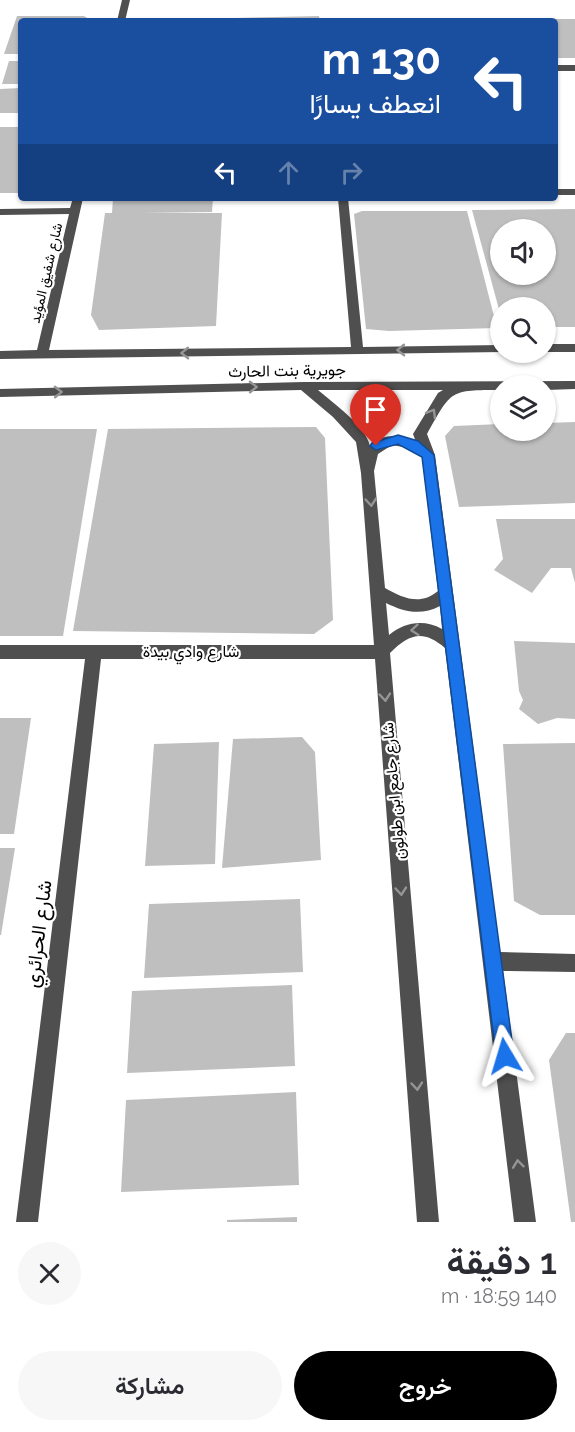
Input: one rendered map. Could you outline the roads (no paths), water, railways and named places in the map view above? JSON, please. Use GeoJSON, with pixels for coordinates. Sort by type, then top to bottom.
{"type":"FeatureCollection","features":[{"type":"Feature","properties":{"kind":"street"},"geometry":{"type":"LineString","coordinates":[[122,18],[126,0]]}},
{"type":"Feature","properties":{"kind":"street"},"geometry":{"type":"LineString","coordinates":[[558,68],[575,68]]}},
{"type":"Feature","properties":{"kind":"street"},"geometry":{"type":"LineString","coordinates":[[558,192],[575,192]]}},
{"type":"Feature","properties":{"kind":"street","name":"شارع شفيق المؤيد"},"geometry":{"type":"LineString","coordinates":[[42,355],[77,201]]}},
{"type":"Feature","properties":{"kind":"street"},"geometry":{"type":"LineString","coordinates":[[343,201],[357,351]]}},
{"type":"Feature","properties":{"kind":"street"},"geometry":{"type":"LineString","coordinates":[[0,212],[75,211]]}},
{"type":"Feature","properties":{"kind":"street"},"geometry":{"type":"LineString","coordinates":[[556,348],[575,348]]}},
{"type":"Feature","properties":{"kind":"street","name":"جويرية بنت الحارث"},"geometry":{"type":"LineString","coordinates":[[0,356],[490,349]]}},
{"type":"Feature","properties":{"kind":"street","name":"جويرية بنت الحارث"},"geometry":{"type":"LineString","coordinates":[[0,393],[304,386],[575,385]]}},
{"type":"Feature","properties":{"kind":"street","name":"شارع جامع ابن طولون"},"geometry":{"type":"LineString","coordinates":[[304,386],[338,414],[362,440],[368,473],[428,1222]]}},
{"type":"Feature","properties":{"kind":"street"},"geometry":{"type":"LineString","coordinates":[[461,386],[442,396],[420,434],[428,455],[525,1222]]}},
{"type":"Feature","properties":{"kind":"street"},"geometry":{"type":"LineString","coordinates":[[368,473],[372,452],[385,441],[398,439],[413,444],[428,455]]}},
{"type":"Feature","properties":{"kind":"street"},"geometry":{"type":"LineString","coordinates":[[379,592],[413,608],[433,603],[446,593]]}},
{"type":"Feature","properties":{"kind":"street"},"geometry":{"type":"LineString","coordinates":[[381,652],[395,636],[416,628],[430,630],[452,645]]}},
{"type":"Feature","properties":{"kind":"street","name":"شارع الحرائري"},"geometry":{"type":"LineString","coordinates":[[27,1222],[94,651]]}},
{"type":"Feature","properties":{"kind":"street","name":"شارع وادي بيدة"},"geometry":{"type":"LineString","coordinates":[[0,652],[381,652]]}},
{"type":"Feature","properties":{"kind":"street"},"geometry":{"type":"LineString","coordinates":[[493,961],[575,963]]}}]}
